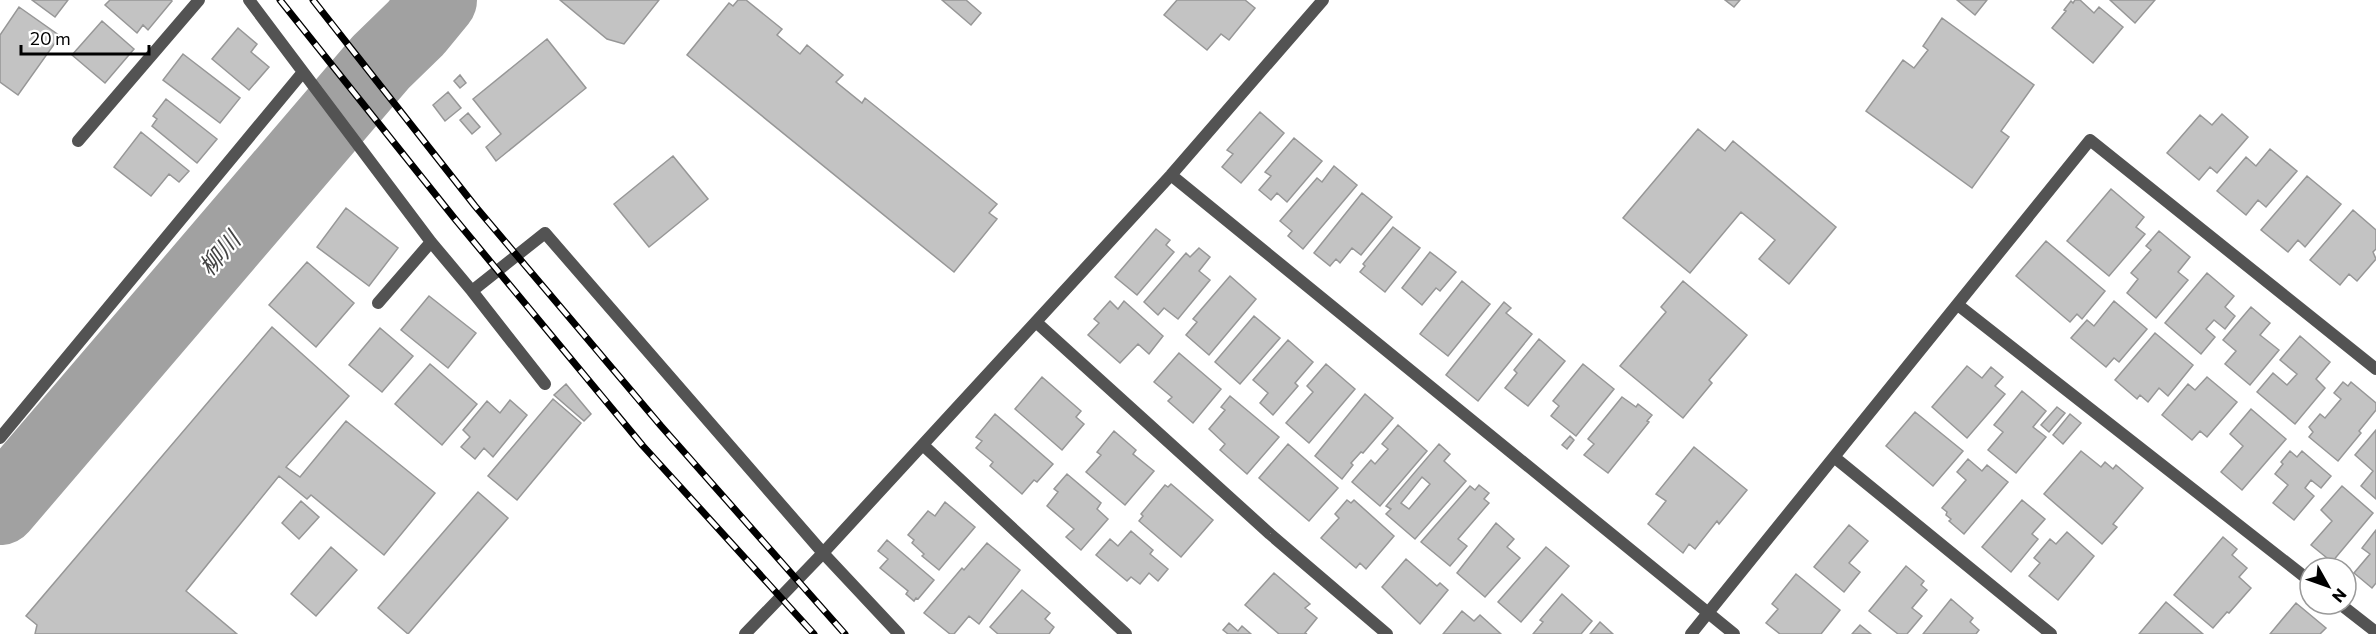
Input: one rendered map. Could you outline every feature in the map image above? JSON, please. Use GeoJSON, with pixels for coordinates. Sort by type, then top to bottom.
{"type":"FeatureCollection","features":[{"type":"Feature","properties":{"kind":"street"},"geometry":{"type":"LineString","coordinates":[[78,141],[199,0]]}},
{"type":"Feature","properties":{"kind":"street"},"geometry":{"type":"LineString","coordinates":[[249,0],[430,242],[472,291],[545,384]]}},
{"type":"Feature","properties":{"kind":"street"},"geometry":{"type":"LineString","coordinates":[[745,634],[823,553],[1172,175],[1323,0]]}},
{"type":"Feature","properties":{"kind":"street"},"geometry":{"type":"LineString","coordinates":[[0,438],[303,72]]}},
{"type":"Feature","properties":{"kind":"street"},"geometry":{"type":"LineString","coordinates":[[1691,634],[2090,140],[2376,369]]}},
{"type":"Feature","properties":{"kind":"street"},"geometry":{"type":"LineString","coordinates":[[1172,175],[1734,634]]}},
{"type":"Feature","properties":{"kind":"street"},"geometry":{"type":"LineString","coordinates":[[472,291],[545,233],[823,553],[899,634]]}},
{"type":"Feature","properties":{"kind":"street"},"geometry":{"type":"LineString","coordinates":[[378,303],[430,242]]}},
{"type":"Feature","properties":{"kind":"street"},"geometry":{"type":"LineString","coordinates":[[1958,305],[2298,572]]}},
{"type":"Feature","properties":{"kind":"street"},"geometry":{"type":"LineString","coordinates":[[1036,322],[1270,534],[1388,634]]}},
{"type":"Feature","properties":{"kind":"street"},"geometry":{"type":"LineString","coordinates":[[923,445],[1126,634]]}},
{"type":"Feature","properties":{"kind":"street"},"geometry":{"type":"LineString","coordinates":[[1834,457],[2051,634]]}},
{"type":"Feature","properties":{"kind":"street"},"geometry":{"type":"LineString","coordinates":[[2355,616],[2376,632]]}},
{"type":"Feature","properties":{"kind":"building"},"geometry":{"type":"Polygon","coordinates":[[[32,0],[68,0],[55,17],[32,0]]]}},
{"type":"Feature","properties":{"kind":"building"},"geometry":{"type":"Polygon","coordinates":[[[110,0],[172,1],[148,30],[143,25],[137,33],[105,5],[110,0]]]}},
{"type":"Feature","properties":{"kind":"building"},"geometry":{"type":"Polygon","coordinates":[[[560,0],[659,0],[624,44],[607,39],[560,0]]]}},
{"type":"Feature","properties":{"kind":"building"},"geometry":{"type":"Polygon","coordinates":[[[738,0],[746,0],[782,29],[777,35],[800,54],[807,45],[843,75],[836,82],[862,103],[865,98],[997,204],[989,213],[997,219],[954,272],[687,55],[729,3],[733,6],[738,0]]]}},
{"type":"Feature","properties":{"kind":"building"},"geometry":{"type":"Polygon","coordinates":[[[942,0],[966,0],[981,13],[971,25],[942,0]]]}},
{"type":"Feature","properties":{"kind":"building"},"geometry":{"type":"Polygon","coordinates":[[[1177,0],[1245,0],[1255,8],[1229,40],[1221,34],[1207,50],[1164,15],[1177,0]]]}},
{"type":"Feature","properties":{"kind":"building"},"geometry":{"type":"Polygon","coordinates":[[[1725,0],[1740,0],[1734,7],[1725,0]]]}},
{"type":"Feature","properties":{"kind":"building"},"geometry":{"type":"Polygon","coordinates":[[[1957,0],[1987,0],[1975,15],[1957,0]]]}},
{"type":"Feature","properties":{"kind":"building"},"geometry":{"type":"Polygon","coordinates":[[[2075,0],[2080,0],[2094,13],[2099,7],[2123,27],[2093,63],[2052,28],[2071,1],[2073,3],[2075,0]]]}},
{"type":"Feature","properties":{"kind":"building"},"geometry":{"type":"Polygon","coordinates":[[[2110,0],[2155,0],[2135,23],[2110,0]]]}},
{"type":"Feature","properties":{"kind":"building"},"geometry":{"type":"Polygon","coordinates":[[[19,7],[60,36],[18,95],[0,82],[0,35],[19,7]]]}},
{"type":"Feature","properties":{"kind":"building"},"geometry":{"type":"Polygon","coordinates":[[[1942,18],[2034,85],[2001,131],[2009,137],[1972,188],[1866,111],[1903,60],[1914,68],[1928,50],[1923,46],[1942,18]]]}},
{"type":"Feature","properties":{"kind":"building"},"geometry":{"type":"Polygon","coordinates":[[[102,21],[134,49],[105,83],[72,55],[102,21]]]}},
{"type":"Feature","properties":{"kind":"building"},"geometry":{"type":"Polygon","coordinates":[[[238,28],[257,44],[251,52],[269,67],[249,90],[212,59],[238,28]]]}},
{"type":"Feature","properties":{"kind":"building"},"geometry":{"type":"Polygon","coordinates":[[[547,39],[586,88],[496,161],[486,147],[501,134],[473,99],[547,39]]]}},
{"type":"Feature","properties":{"kind":"building"},"geometry":{"type":"Polygon","coordinates":[[[183,54],[240,98],[220,123],[163,80],[183,54]]]}},
{"type":"Feature","properties":{"kind":"building"},"geometry":{"type":"Polygon","coordinates":[[[460,75],[466,83],[460,88],[454,81],[460,75]]]}},
{"type":"Feature","properties":{"kind":"building"},"geometry":{"type":"Polygon","coordinates":[[[448,92],[461,108],[445,121],[433,105],[448,92]]]}},
{"type":"Feature","properties":{"kind":"building"},"geometry":{"type":"Polygon","coordinates":[[[166,99],[217,139],[197,163],[152,126],[157,119],[153,116],[166,99]]]}},
{"type":"Feature","properties":{"kind":"building"},"geometry":{"type":"Polygon","coordinates":[[[1260,112],[1284,133],[1241,183],[1222,167],[1233,154],[1227,150],[1260,112]]]}},
{"type":"Feature","properties":{"kind":"building"},"geometry":{"type":"Polygon","coordinates":[[[468,113],[480,127],[472,134],[460,120],[468,113]]]}},
{"type":"Feature","properties":{"kind":"building"},"geometry":{"type":"Polygon","coordinates":[[[2222,114],[2248,137],[2217,173],[2210,167],[2199,180],[2167,153],[2200,115],[2212,125],[2222,114]]]}},
{"type":"Feature","properties":{"kind":"building"},"geometry":{"type":"Polygon","coordinates":[[[1698,129],[1725,151],[1733,141],[1836,227],[1789,284],[1759,259],[1775,240],[1741,212],[1690,273],[1623,218],[1698,129]]]}},
{"type":"Feature","properties":{"kind":"building"},"geometry":{"type":"Polygon","coordinates":[[[141,132],[189,171],[179,182],[169,174],[151,196],[114,167],[141,132]]]}},
{"type":"Feature","properties":{"kind":"building"},"geometry":{"type":"Polygon","coordinates":[[[1294,138],[1322,161],[1287,202],[1277,193],[1271,200],[1259,190],[1271,176],[1265,172],[1294,138]]]}},
{"type":"Feature","properties":{"kind":"building"},"geometry":{"type":"Polygon","coordinates":[[[2270,149],[2297,171],[2266,207],[2258,200],[2246,215],[2217,191],[2246,157],[2256,166],[2270,149]]]}},
{"type":"Feature","properties":{"kind":"building"},"geometry":{"type":"Polygon","coordinates":[[[673,156],[708,199],[649,247],[614,204],[673,156]]]}},
{"type":"Feature","properties":{"kind":"building"},"geometry":{"type":"Polygon","coordinates":[[[1334,166],[1357,185],[1303,249],[1288,236],[1292,231],[1280,221],[1317,178],[1322,182],[1334,166]]]}},
{"type":"Feature","properties":{"kind":"building"},"geometry":{"type":"Polygon","coordinates":[[[2307,176],[2341,204],[2305,247],[2298,240],[2288,252],[2261,230],[2307,176]]]}},
{"type":"Feature","properties":{"kind":"building"},"geometry":{"type":"Polygon","coordinates":[[[2111,189],[2144,217],[2136,227],[2145,234],[2109,276],[2067,241],[2111,189]]]}},
{"type":"Feature","properties":{"kind":"building"},"geometry":{"type":"Polygon","coordinates":[[[1362,193],[1392,217],[1361,255],[1352,248],[1340,263],[1336,259],[1330,266],[1314,253],[1362,193]]]}},
{"type":"Feature","properties":{"kind":"building"},"geometry":{"type":"Polygon","coordinates":[[[346,208],[398,248],[369,286],[317,247],[346,208]]]}},
{"type":"Feature","properties":{"kind":"building"},"geometry":{"type":"Polygon","coordinates":[[[2353,210],[2376,230],[2376,249],[2373,252],[2376,259],[2357,281],[2349,274],[2340,285],[2310,260],[2353,210]]]}},
{"type":"Feature","properties":{"kind":"building"},"geometry":{"type":"Polygon","coordinates":[[[1393,227],[1420,248],[1385,292],[1360,272],[1365,266],[1363,264],[1393,227]]]}},
{"type":"Feature","properties":{"kind":"building"},"geometry":{"type":"Polygon","coordinates":[[[1156,229],[1170,240],[1166,245],[1174,252],[1137,295],[1115,277],[1156,229]]]}},
{"type":"Feature","properties":{"kind":"building"},"geometry":{"type":"Polygon","coordinates":[[[2159,231],[2190,257],[2178,272],[2188,280],[2156,318],[2127,293],[2138,279],[2131,273],[2151,250],[2146,246],[2159,231]]]}},
{"type":"Feature","properties":{"kind":"building"},"geometry":{"type":"Polygon","coordinates":[[[2046,241],[2105,291],[2082,319],[2077,314],[2070,322],[2016,276],[2046,241]]]}},
{"type":"Feature","properties":{"kind":"building"},"geometry":{"type":"Polygon","coordinates":[[[1199,248],[1210,257],[1199,271],[1210,280],[1178,319],[1164,308],[1158,315],[1144,302],[1186,253],[1190,257],[1199,248]]]}},
{"type":"Feature","properties":{"kind":"building"},"geometry":{"type":"Polygon","coordinates":[[[1430,252],[1456,272],[1440,291],[1436,288],[1422,305],[1402,288],[1430,252]]]}},
{"type":"Feature","properties":{"kind":"building"},"geometry":{"type":"Polygon","coordinates":[[[307,262],[354,303],[316,347],[269,305],[307,262]]]}},
{"type":"Feature","properties":{"kind":"building"},"geometry":{"type":"Polygon","coordinates":[[[2207,273],[2234,296],[2225,307],[2235,316],[2225,329],[2214,320],[2206,329],[2215,337],[2201,354],[2165,323],[2207,273]]]}},
{"type":"Feature","properties":{"kind":"building"},"geometry":{"type":"Polygon","coordinates":[[[1230,276],[1256,299],[1209,355],[1186,335],[1197,322],[1193,319],[1230,276]]]}},
{"type":"Feature","properties":{"kind":"building"},"geometry":{"type":"Polygon","coordinates":[[[1462,281],[1490,304],[1448,356],[1420,334],[1462,281]]]}},
{"type":"Feature","properties":{"kind":"building"},"geometry":{"type":"Polygon","coordinates":[[[1683,281],[1747,335],[1709,380],[1712,383],[1683,418],[1620,366],[1666,312],[1661,307],[1683,281]]]}},
{"type":"Feature","properties":{"kind":"building"},"geometry":{"type":"Polygon","coordinates":[[[429,296],[476,333],[448,368],[401,330],[429,296]]]}},
{"type":"Feature","properties":{"kind":"building"},"geometry":{"type":"Polygon","coordinates":[[[1110,301],[1118,309],[1124,301],[1163,336],[1149,354],[1138,344],[1120,363],[1088,335],[1099,323],[1094,319],[1110,301]]]}},
{"type":"Feature","properties":{"kind":"building"},"geometry":{"type":"Polygon","coordinates":[[[2114,301],[2147,329],[2119,362],[2114,358],[2106,367],[2071,338],[2087,320],[2094,326],[2114,301]]]}},
{"type":"Feature","properties":{"kind":"building"},"geometry":{"type":"Polygon","coordinates":[[[1504,302],[1511,308],[1506,313],[1532,334],[1478,401],[1446,375],[1504,302]]]}},
{"type":"Feature","properties":{"kind":"building"},"geometry":{"type":"Polygon","coordinates":[[[2251,307],[2270,323],[2260,335],[2279,350],[2250,385],[2225,364],[2236,351],[2223,340],[2251,307]]]}},
{"type":"Feature","properties":{"kind":"building"},"geometry":{"type":"Polygon","coordinates":[[[1254,316],[1280,338],[1240,384],[1215,362],[1254,316]]]}},
{"type":"Feature","properties":{"kind":"building"},"geometry":{"type":"Polygon","coordinates":[[[272,327],[349,396],[286,467],[300,477],[346,421],[435,493],[384,555],[311,495],[307,499],[279,476],[186,591],[237,634],[35,634],[37,625],[26,616],[272,327]]]}},
{"type":"Feature","properties":{"kind":"building"},"geometry":{"type":"Polygon","coordinates":[[[380,328],[413,356],[382,392],[349,365],[380,328]]]}},
{"type":"Feature","properties":{"kind":"building"},"geometry":{"type":"Polygon","coordinates":[[[2155,333],[2193,365],[2168,396],[2159,388],[2148,402],[2140,395],[2137,399],[2115,380],[2155,333]]]}},
{"type":"Feature","properties":{"kind":"building"},"geometry":{"type":"Polygon","coordinates":[[[2300,336],[2330,362],[2316,379],[2325,388],[2295,424],[2257,392],[2273,373],[2287,385],[2297,374],[2280,360],[2300,336]]]}},
{"type":"Feature","properties":{"kind":"building"},"geometry":{"type":"Polygon","coordinates":[[[1539,339],[1565,361],[1528,406],[1505,388],[1517,373],[1514,370],[1539,339]]]}},
{"type":"Feature","properties":{"kind":"building"},"geometry":{"type":"Polygon","coordinates":[[[1288,340],[1313,362],[1295,383],[1298,386],[1273,415],[1260,403],[1268,393],[1253,380],[1288,340]]]}},
{"type":"Feature","properties":{"kind":"building"},"geometry":{"type":"Polygon","coordinates":[[[1179,353],[1221,389],[1193,423],[1168,401],[1172,397],[1154,382],[1179,353]]]}},
{"type":"Feature","properties":{"kind":"building"},"geometry":{"type":"Polygon","coordinates":[[[430,364],[477,404],[442,445],[395,404],[430,364]]]}},
{"type":"Feature","properties":{"kind":"building"},"geometry":{"type":"Polygon","coordinates":[[[1326,364],[1355,389],[1309,443],[1286,423],[1313,392],[1307,386],[1326,364]]]}},
{"type":"Feature","properties":{"kind":"building"},"geometry":{"type":"Polygon","coordinates":[[[1583,364],[1614,389],[1576,436],[1551,416],[1559,406],[1553,401],[1583,364]]]}},
{"type":"Feature","properties":{"kind":"building"},"geometry":{"type":"Polygon","coordinates":[[[1967,366],[1982,378],[1991,367],[2003,377],[1995,386],[2005,394],[1967,438],[1932,407],[1967,366]]]}},
{"type":"Feature","properties":{"kind":"building"},"geometry":{"type":"Polygon","coordinates":[[[1042,377],[1081,411],[1076,417],[1084,424],[1062,450],[1015,409],[1042,377]]]}},
{"type":"Feature","properties":{"kind":"building"},"geometry":{"type":"Polygon","coordinates":[[[2207,377],[2237,402],[2207,437],[2200,431],[2192,440],[2162,415],[2188,384],[2195,390],[2207,377]]]}},
{"type":"Feature","properties":{"kind":"building"},"geometry":{"type":"Polygon","coordinates":[[[2343,382],[2348,386],[2351,382],[2376,403],[2376,410],[2338,461],[2309,437],[2313,432],[2309,427],[2320,414],[2325,418],[2341,399],[2334,393],[2343,382]]]}},
{"type":"Feature","properties":{"kind":"building"},"geometry":{"type":"Polygon","coordinates":[[[566,384],[591,414],[584,421],[554,395],[566,384]]]}},
{"type":"Feature","properties":{"kind":"building"},"geometry":{"type":"Polygon","coordinates":[[[2022,391],[2046,411],[2033,427],[2046,437],[2016,473],[1988,450],[2003,432],[1994,425],[2022,391]]]}},
{"type":"Feature","properties":{"kind":"building"},"geometry":{"type":"Polygon","coordinates":[[[1365,394],[1393,418],[1363,453],[1361,452],[1351,463],[1353,465],[1342,479],[1315,456],[1365,394]]]}},
{"type":"Feature","properties":{"kind":"building"},"geometry":{"type":"Polygon","coordinates":[[[1230,396],[1279,437],[1247,474],[1220,450],[1225,444],[1209,429],[1225,410],[1221,407],[1230,396]]]}},
{"type":"Feature","properties":{"kind":"building"},"geometry":{"type":"Polygon","coordinates":[[[1622,397],[1636,407],[1638,404],[1652,415],[1647,421],[1649,422],[1608,473],[1584,455],[1594,444],[1588,439],[1622,397]]]}},
{"type":"Feature","properties":{"kind":"building"},"geometry":{"type":"Polygon","coordinates":[[[553,399],[581,423],[517,500],[488,476],[553,399]]]}},
{"type":"Feature","properties":{"kind":"building"},"geometry":{"type":"Polygon","coordinates":[[[510,400],[527,415],[493,457],[484,448],[475,459],[461,447],[470,437],[463,430],[487,401],[500,413],[510,400]]]}},
{"type":"Feature","properties":{"kind":"building"},"geometry":{"type":"Polygon","coordinates":[[[2057,407],[2065,413],[2049,432],[2041,425],[2057,407]]]}},
{"type":"Feature","properties":{"kind":"building"},"geometry":{"type":"Polygon","coordinates":[[[2251,409],[2286,439],[2242,490],[2221,472],[2243,446],[2230,434],[2251,409]]]}},
{"type":"Feature","properties":{"kind":"building"},"geometry":{"type":"Polygon","coordinates":[[[1915,412],[1963,451],[1933,486],[1886,446],[1915,412]]]}},
{"type":"Feature","properties":{"kind":"building"},"geometry":{"type":"Polygon","coordinates":[[[995,414],[1053,464],[1037,482],[1034,480],[1022,494],[990,466],[993,462],[976,448],[982,441],[976,437],[995,414]]]}},
{"type":"Feature","properties":{"kind":"building"},"geometry":{"type":"Polygon","coordinates":[[[2070,414],[2081,423],[2063,444],[2053,435],[2070,414]]]}},
{"type":"Feature","properties":{"kind":"building"},"geometry":{"type":"Polygon","coordinates":[[[1398,425],[1427,451],[1380,506],[1352,482],[1371,460],[1375,464],[1388,449],[1382,444],[1398,425]]]}},
{"type":"Feature","properties":{"kind":"building"},"geometry":{"type":"Polygon","coordinates":[[[2376,430],[2376,499],[2361,486],[2373,471],[2355,455],[2376,430]]]}},
{"type":"Feature","properties":{"kind":"building"},"geometry":{"type":"Polygon","coordinates":[[[1114,431],[1136,450],[1133,454],[1154,471],[1125,505],[1086,472],[1101,455],[1097,452],[1114,431]]]}},
{"type":"Feature","properties":{"kind":"building"},"geometry":{"type":"Polygon","coordinates":[[[1570,436],[1574,440],[1567,449],[1562,445],[1570,436]]]}},
{"type":"Feature","properties":{"kind":"building"},"geometry":{"type":"Polygon","coordinates":[[[1288,444],[1338,488],[1309,521],[1259,478],[1288,444]]]}},
{"type":"Feature","properties":{"kind":"building"},"geometry":{"type":"Polygon","coordinates":[[[1439,444],[1450,454],[1444,461],[1466,481],[1415,539],[1386,514],[1391,509],[1386,506],[1439,444]],[[1422,477],[1401,503],[1409,509],[1430,484],[1422,477]]]}},
{"type":"Feature","properties":{"kind":"building"},"geometry":{"type":"Polygon","coordinates":[[[1694,447],[1747,490],[1719,524],[1717,521],[1695,549],[1689,544],[1683,553],[1648,524],[1666,501],[1656,494],[1694,447]]]}},
{"type":"Feature","properties":{"kind":"building"},"geometry":{"type":"Polygon","coordinates":[[[2081,451],[2101,467],[2105,462],[2113,469],[2116,465],[2143,488],[2113,524],[2117,527],[2102,544],[2044,494],[2081,451]]]}},
{"type":"Feature","properties":{"kind":"building"},"geometry":{"type":"Polygon","coordinates":[[[2290,451],[2297,457],[2302,451],[2331,476],[2321,488],[2311,480],[2305,488],[2314,496],[2294,520],[2273,503],[2288,485],[2275,474],[2290,451]]]}},
{"type":"Feature","properties":{"kind":"building"},"geometry":{"type":"Polygon","coordinates":[[[1968,459],[1982,471],[1987,465],[2008,482],[1964,534],[1949,521],[1951,519],[1942,508],[1966,480],[1957,472],[1968,459]]]}},
{"type":"Feature","properties":{"kind":"building"},"geometry":{"type":"Polygon","coordinates":[[[1067,474],[1101,503],[1097,509],[1108,519],[1081,550],[1066,537],[1074,529],[1047,506],[1058,492],[1054,489],[1067,474]]]}},
{"type":"Feature","properties":{"kind":"building"},"geometry":{"type":"Polygon","coordinates":[[[1171,484],[1213,520],[1181,557],[1139,521],[1143,516],[1141,514],[1165,485],[1168,487],[1171,484]]]}},
{"type":"Feature","properties":{"kind":"building"},"geometry":{"type":"Polygon","coordinates":[[[1479,485],[1489,493],[1484,499],[1489,503],[1458,539],[1467,546],[1450,566],[1421,542],[1470,486],[1475,490],[1479,485]]]}},
{"type":"Feature","properties":{"kind":"building"},"geometry":{"type":"Polygon","coordinates":[[[2342,486],[2373,513],[2337,556],[2325,556],[2311,545],[2332,521],[2321,510],[2342,486]]]}},
{"type":"Feature","properties":{"kind":"building"},"geometry":{"type":"Polygon","coordinates":[[[478,492],[508,518],[408,634],[378,608],[478,492]]]}},
{"type":"Feature","properties":{"kind":"building"},"geometry":{"type":"Polygon","coordinates":[[[1347,500],[1351,503],[1354,500],[1394,536],[1366,569],[1360,563],[1356,568],[1321,538],[1339,518],[1335,514],[1347,500]]]}},
{"type":"Feature","properties":{"kind":"building"},"geometry":{"type":"Polygon","coordinates":[[[2022,500],[2045,519],[2032,534],[2038,539],[2011,572],[1982,547],[2022,500]]]}},
{"type":"Feature","properties":{"kind":"building"},"geometry":{"type":"Polygon","coordinates":[[[301,501],[319,517],[299,539],[282,523],[301,501]]]}},
{"type":"Feature","properties":{"kind":"building"},"geometry":{"type":"Polygon","coordinates":[[[945,502],[975,527],[939,570],[922,556],[924,554],[912,543],[914,540],[908,535],[928,511],[935,516],[945,502]]]}},
{"type":"Feature","properties":{"kind":"building"},"geometry":{"type":"Polygon","coordinates":[[[1496,523],[1514,539],[1507,547],[1520,558],[1485,597],[1457,573],[1496,523]]]}},
{"type":"Feature","properties":{"kind":"building"},"geometry":{"type":"Polygon","coordinates":[[[1849,525],[1868,541],[1849,563],[1860,572],[1844,592],[1814,567],[1849,525]]]}},
{"type":"Feature","properties":{"kind":"building"},"geometry":{"type":"Polygon","coordinates":[[[2376,530],[2376,583],[2372,588],[2358,576],[2358,568],[2370,554],[2362,548],[2376,530]]]}},
{"type":"Feature","properties":{"kind":"building"},"geometry":{"type":"Polygon","coordinates":[[[1131,531],[1153,550],[1150,554],[1168,569],[1158,581],[1149,573],[1140,584],[1131,577],[1127,581],[1096,555],[1110,539],[1118,546],[1131,531]]]}},
{"type":"Feature","properties":{"kind":"building"},"geometry":{"type":"Polygon","coordinates":[[[2067,532],[2094,556],[2058,600],[2029,576],[2040,563],[2034,558],[2050,539],[2056,544],[2067,532]]]}},
{"type":"Feature","properties":{"kind":"building"},"geometry":{"type":"Polygon","coordinates":[[[2223,537],[2237,549],[2232,555],[2247,568],[2239,577],[2251,588],[2213,628],[2174,595],[2223,537]]]}},
{"type":"Feature","properties":{"kind":"building"},"geometry":{"type":"Polygon","coordinates":[[[887,540],[934,580],[914,601],[906,594],[908,591],[880,568],[888,559],[878,551],[887,540]]]}},
{"type":"Feature","properties":{"kind":"building"},"geometry":{"type":"Polygon","coordinates":[[[987,543],[1020,570],[979,624],[969,616],[954,634],[950,634],[924,613],[962,568],[964,570],[987,543]]]}},
{"type":"Feature","properties":{"kind":"building"},"geometry":{"type":"Polygon","coordinates":[[[331,547],[357,570],[316,616],[291,594],[331,547]]]}},
{"type":"Feature","properties":{"kind":"building"},"geometry":{"type":"Polygon","coordinates":[[[1546,547],[1569,566],[1521,622],[1498,602],[1546,547]]]}},
{"type":"Feature","properties":{"kind":"building"},"geometry":{"type":"Polygon","coordinates":[[[1406,559],[1437,586],[1440,583],[1448,590],[1420,624],[1382,587],[1406,559]]]}},
{"type":"Feature","properties":{"kind":"building"},"geometry":{"type":"Polygon","coordinates":[[[1906,566],[1924,581],[1921,585],[1927,590],[1912,608],[1922,616],[1907,634],[1898,634],[1869,611],[1906,566]]]}},
{"type":"Feature","properties":{"kind":"building"},"geometry":{"type":"Polygon","coordinates":[[[1274,573],[1310,604],[1305,608],[1317,618],[1305,633],[1307,634],[1279,634],[1245,605],[1274,573]]]}},
{"type":"Feature","properties":{"kind":"building"},"geometry":{"type":"Polygon","coordinates":[[[1796,574],[1840,610],[1821,634],[1780,634],[1766,623],[1778,609],[1772,604],[1796,574]]]}},
{"type":"Feature","properties":{"kind":"building"},"geometry":{"type":"Polygon","coordinates":[[[1022,590],[1050,613],[1045,619],[1054,627],[1049,634],[998,634],[990,627],[1022,590]]]}},
{"type":"Feature","properties":{"kind":"building"},"geometry":{"type":"Polygon","coordinates":[[[1562,594],[1592,621],[1581,634],[1533,634],[1543,622],[1540,620],[1562,594]]]}},
{"type":"Feature","properties":{"kind":"building"},"geometry":{"type":"Polygon","coordinates":[[[1951,599],[1973,618],[1970,622],[1979,630],[1976,634],[1923,634],[1951,599]]]}},
{"type":"Feature","properties":{"kind":"building"},"geometry":{"type":"Polygon","coordinates":[[[2166,602],[2203,634],[2139,634],[2166,602]]]}},
{"type":"Feature","properties":{"kind":"building"},"geometry":{"type":"Polygon","coordinates":[[[2296,603],[2298,616],[2312,616],[2326,628],[2320,634],[2270,634],[2296,603]]]}},
{"type":"Feature","properties":{"kind":"building"},"geometry":{"type":"Polygon","coordinates":[[[1462,611],[1474,621],[1480,615],[1501,634],[1443,634],[1462,611]]]}},
{"type":"Feature","properties":{"kind":"building"},"geometry":{"type":"Polygon","coordinates":[[[1600,622],[1613,634],[1590,634],[1600,622]]]}},
{"type":"Feature","properties":{"kind":"building"},"geometry":{"type":"Polygon","coordinates":[[[1229,623],[1238,631],[1242,626],[1251,634],[1228,634],[1223,630],[1229,623]]]}},
{"type":"Feature","properties":{"kind":"building"},"geometry":{"type":"Polygon","coordinates":[[[1860,625],[1871,634],[1852,634],[1860,625]]]}},
{"type":"Feature","properties":{"kind":"waterway","name":"柳川"},"geometry":{"type":"LineString","coordinates":[[0,507],[381,62],[416,28],[439,0]]}},
{"type":"Feature","properties":{"kind":"railway"},"geometry":{"type":"LineString","coordinates":[[280,0],[455,219],[643,446],[814,634]]}},
{"type":"Feature","properties":{"kind":"railway"},"geometry":{"type":"LineString","coordinates":[[313,0],[475,206],[661,426],[845,634]]}}]}
